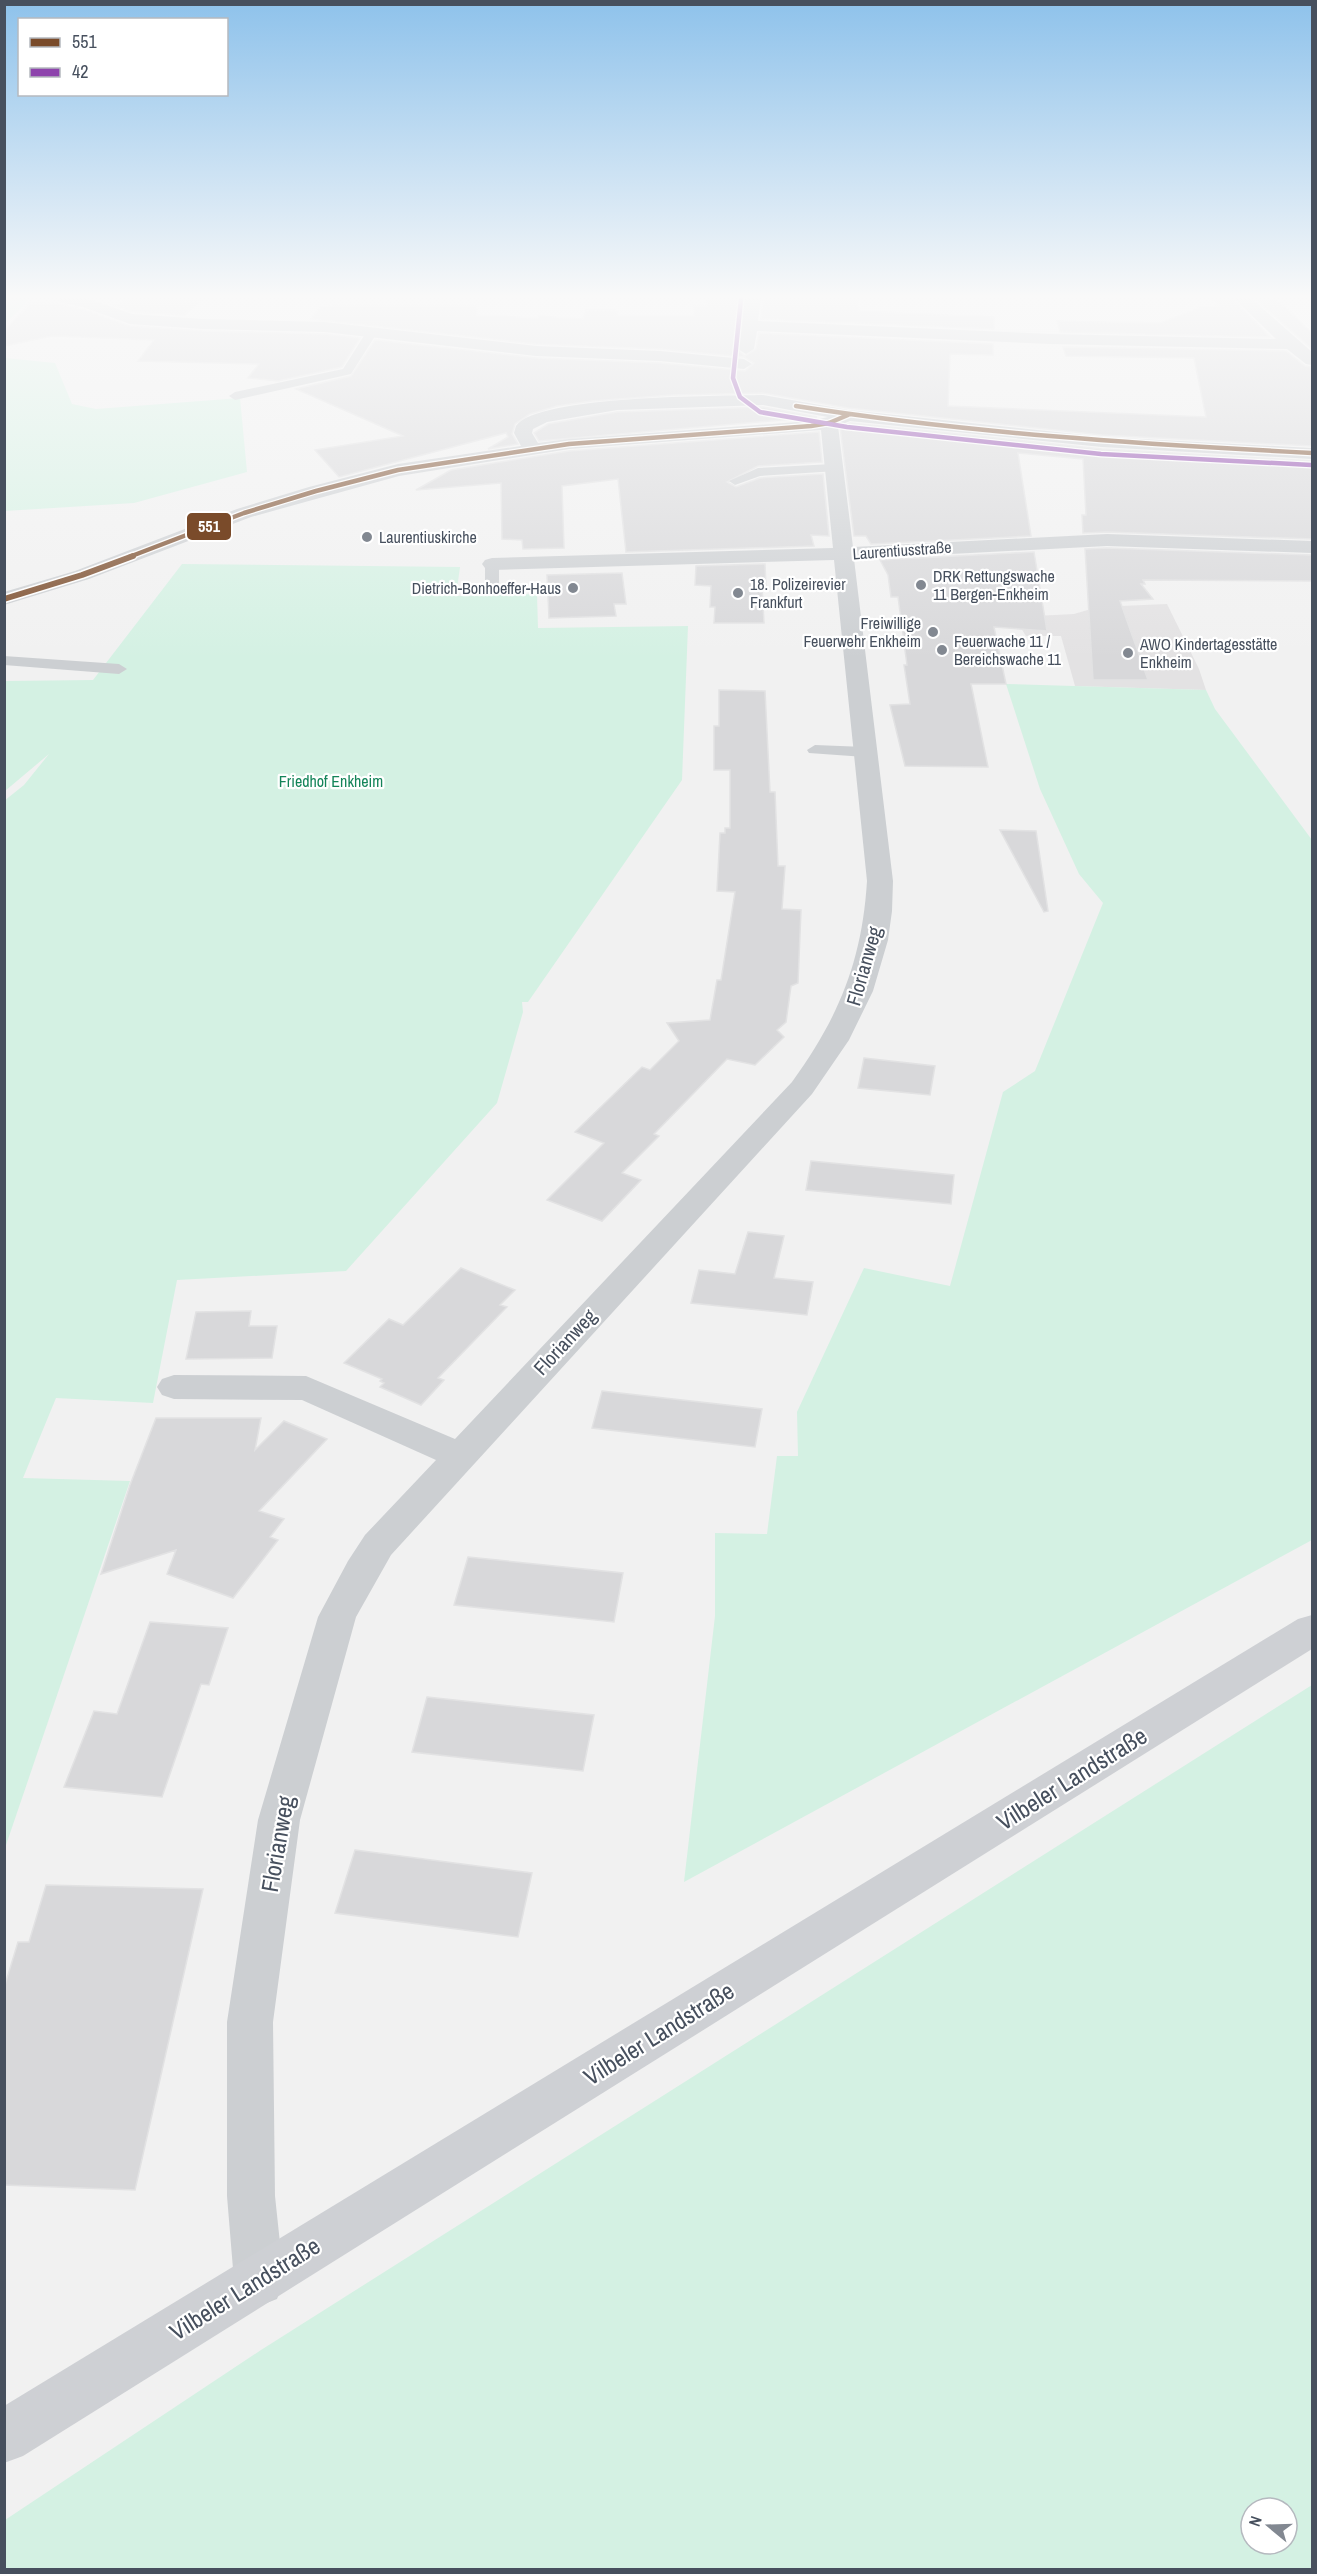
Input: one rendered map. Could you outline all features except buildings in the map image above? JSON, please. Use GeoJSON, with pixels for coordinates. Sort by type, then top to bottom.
{"type":"FeatureCollection","features":[{"type":"Feature","properties":{"kind":"main road","name":"Vilbeler Landstraße"},"geometry":{"type":"LineString","coordinates":[[4,2437],[1312,1630]]}},
{"type":"Feature","properties":{"kind":"street"},"geometry":{"type":"LineString","coordinates":[[532,449],[523,433],[525,426],[536,419]]}},
{"type":"Feature","properties":{"kind":"street"},"geometry":{"type":"LineString","coordinates":[[4,598],[82,575],[203,527],[316,490],[398,470],[580,442],[837,419]]}},
{"type":"Feature","properties":{"kind":"street","name":"Florianweg"},"geometry":{"type":"LineString","coordinates":[[259,2281],[251,2196],[250,2022],[279,1820],[337,1617],[360,1571],[378,1545],[802,1088],[823,1060],[849,1017],[865,976],[876,937],[880,881],[833,468],[838,419]]}},
{"type":"Feature","properties":{"kind":"street"},"geometry":{"type":"LineString","coordinates":[[839,419],[1133,445],[1312,453]]}},
{"type":"Feature","properties":{"kind":"street","name":"Laurentiusstraße"},"geometry":{"type":"LineString","coordinates":[[492,564],[842,554],[1107,540],[1312,547]]}},
{"type":"Feature","properties":{"kind":"street"},"geometry":{"type":"LineString","coordinates":[[174,1387],[306,1388],[459,1456]]}},
{"type":"Feature","properties":{"kind":"lane"},"geometry":{"type":"LineString","coordinates":[[735,481],[758,472],[833,468]]}},
{"type":"Feature","properties":{"kind":"lane"},"geometry":{"type":"LineString","coordinates":[[492,564],[492,590]]}},
{"type":"Feature","properties":{"kind":"lane"},"geometry":{"type":"LineString","coordinates":[[4,660],[119,669]]}},
{"type":"Feature","properties":{"kind":"lane"},"geometry":{"type":"LineString","coordinates":[[815,750],[866,752]]}},
{"type":"Feature","properties":{"kind":"shaded area","name":"AWO Kindertagesstätte Enkheim"},"geometry":{"type":"Polygon","coordinates":[[[1167,604],[1199,669],[1206,690],[1075,686],[1061,636],[1026,636],[1014,617],[1074,614],[1098,607],[1167,604]]]}},
{"type":"Feature","properties":{"kind":"green space"},"geometry":{"type":"Polygon","coordinates":[[[5,419],[242,419],[247,472],[134,503],[5,511],[5,419]]]}},
{"type":"Feature","properties":{"kind":"green space","name":"Friedhof Enkheim"},"geometry":{"type":"Polygon","coordinates":[[[182,564],[460,567],[456,596],[537,594],[538,628],[688,626],[682,780],[528,1002],[522,1002],[523,1012],[497,1103],[346,1271],[177,1280],[153,1403],[56,1398],[23,1478],[130,1481],[5,1848],[4,801],[24,785],[49,754],[5,791],[5,681],[93,680],[182,564]]]}},
{"type":"Feature","properties":{"kind":"green space"},"geometry":{"type":"Polygon","coordinates":[[[1006,684],[1206,690],[1215,709],[1312,840],[1312,1540],[684,1882],[715,1616],[715,1533],[767,1534],[777,1456],[798,1456],[797,1412],[864,1268],[950,1286],[1003,1092],[1035,1071],[1103,903],[1079,874],[1040,789],[1006,684]]]}},
{"type":"Feature","properties":{"kind":"green space"},"geometry":{"type":"Polygon","coordinates":[[[1312,1685],[1312,2569],[5,2569],[5,2520],[261,2350],[1312,1685]]]}},
{"type":"Feature","properties":{"kind":"transit line","name":"42"},"geometry":{"type":"LineString","coordinates":[[801,419],[847,427],[1101,454],[1311,465]]}},
{"type":"Feature","properties":{"kind":"transit line","name":"551"},"geometry":{"type":"LineString","coordinates":[[4,599],[82,575],[244,513],[316,491],[398,470],[569,444],[811,426],[838,419]]}},
{"type":"Feature","properties":{"kind":"transit line","name":"551"},"geometry":{"type":"LineString","coordinates":[[885,419],[1053,437],[1312,453]]}},
{"type":"Feature","properties":{"kind":"place","name":"Laurentiuskirche"},"geometry":{"type":"Point","coordinates":[367,537]}},
{"type":"Feature","properties":{"kind":"place","name":"DRK Rettungswache 11 Bergen-Enkheim"},"geometry":{"type":"Point","coordinates":[921,585]}},
{"type":"Feature","properties":{"kind":"place","name":"Dietrich-Bonhoeffer-Haus"},"geometry":{"type":"Point","coordinates":[573,588]}},
{"type":"Feature","properties":{"kind":"place","name":"18. Polizeirevier Frankfurt"},"geometry":{"type":"Point","coordinates":[738,593]}},
{"type":"Feature","properties":{"kind":"place","name":"Freiwillige Feuerwehr Enkheim"},"geometry":{"type":"Point","coordinates":[933,632]}},
{"type":"Feature","properties":{"kind":"place","name":"Feuerwache 11 / Bereichswache 11"},"geometry":{"type":"Point","coordinates":[942,650]}},
{"type":"Feature","properties":{"kind":"place","name":"AWO Kindertagesstätte Enkheim"},"geometry":{"type":"Point","coordinates":[1128,653]}}]}
